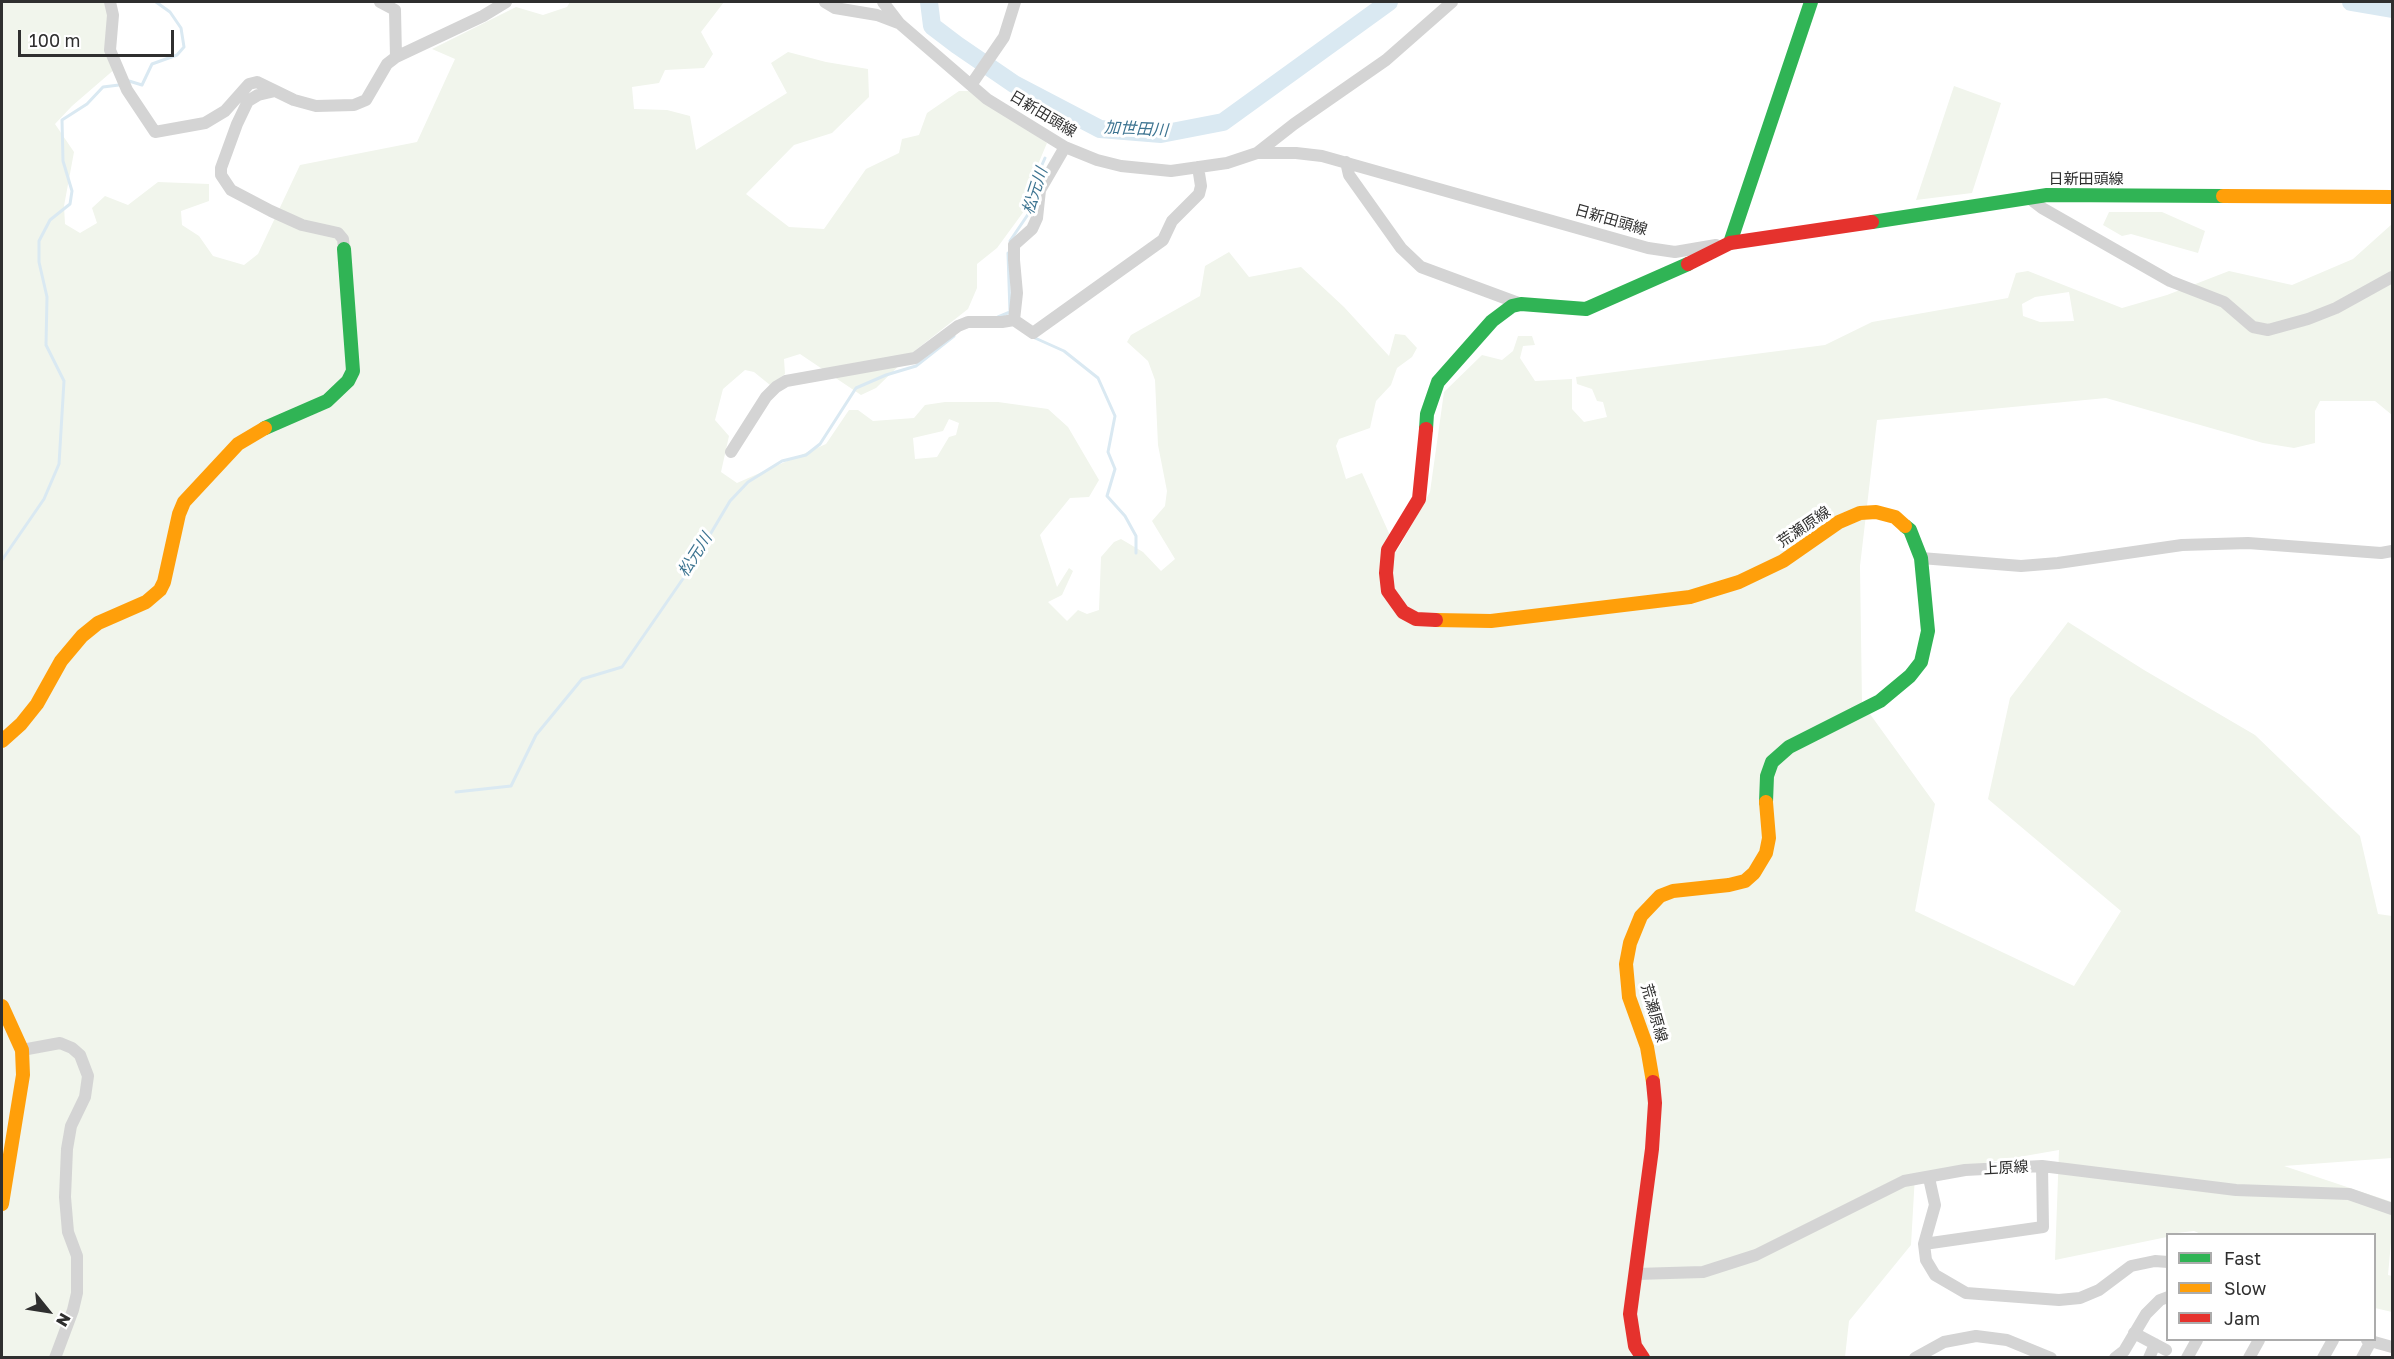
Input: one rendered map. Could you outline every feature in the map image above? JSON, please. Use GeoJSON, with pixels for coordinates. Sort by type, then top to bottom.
{"type":"FeatureCollection","features":[{"type":"Feature","properties":{"kind":"street"},"geometry":{"type":"LineString","coordinates":[[110,2],[113,15],[110,50],[127,90],[154,132],[205,123],[214,119],[225,111],[249,84],[256,82],[275,92],[316,106],[354,105],[366,100],[387,64],[396,57],[476,20],[506,2]]}},
{"type":"Feature","properties":{"kind":"street"},"geometry":{"type":"LineString","coordinates":[[380,2],[395,10],[396,57]]}},
{"type":"Feature","properties":{"kind":"street"},"geometry":{"type":"LineString","coordinates":[[825,2],[835,8],[877,15],[899,23]]}},
{"type":"Feature","properties":{"kind":"street","name":"日新田頭線"},"geometry":{"type":"LineString","coordinates":[[883,2],[899,23],[972,83],[1026,124],[1080,154],[1121,166],[1171,171],[1227,163],[1257,153],[1296,153],[1346,162],[1648,248],[1675,252],[2047,195],[2392,197]]}},
{"type":"Feature","properties":{"kind":"street"},"geometry":{"type":"LineString","coordinates":[[972,83],[1003,39],[1015,2]]}},
{"type":"Feature","properties":{"kind":"street"},"geometry":{"type":"LineString","coordinates":[[1257,153],[1294,124],[1386,60],[1452,2]]}},
{"type":"Feature","properties":{"kind":"street"},"geometry":{"type":"LineString","coordinates":[[1346,162],[1349,175],[1401,248],[1421,267],[1521,304],[1586,309],[1676,270],[1730,243],[1810,2]]}},
{"type":"Feature","properties":{"kind":"street"},"geometry":{"type":"LineString","coordinates":[[2,741],[21,724],[37,704],[61,660],[82,636],[98,623],[146,602],[160,590],[184,502],[238,444],[265,428],[327,401],[348,381],[353,371],[344,239],[338,233],[302,225],[271,211],[231,190],[220,175],[220,168],[248,101],[258,94],[275,92]]}},
{"type":"Feature","properties":{"kind":"street"},"geometry":{"type":"LineString","coordinates":[[1014,320],[1017,293],[1014,245],[1032,229],[1040,190],[1065,147]]}},
{"type":"Feature","properties":{"kind":"street"},"geometry":{"type":"LineString","coordinates":[[731,452],[766,397],[786,381],[915,358],[958,326],[968,322],[1014,320],[1033,333],[1163,240],[1172,221],[1199,194],[1201,186],[1198,167]]}},
{"type":"Feature","properties":{"kind":"street"},"geometry":{"type":"LineString","coordinates":[[2029,198],[2042,208],[2170,281],[2224,302],[2253,327],[2281,328],[2308,319],[2336,308],[2392,277]]}},
{"type":"Feature","properties":{"kind":"street","name":"荒瀬原線"},"geometry":{"type":"LineString","coordinates":[[1521,304],[1512,306],[1492,321],[1438,382],[1427,414],[1419,498],[1388,550],[1386,573],[1388,591],[1403,612],[1416,619],[1491,621],[1690,597],[1738,582],[1783,561],[1839,522],[1860,513],[1876,512],[1895,517],[1910,530],[1921,558],[1928,631],[1926,649],[1921,662],[1910,676],[1880,700],[1789,747],[1772,762],[1767,776],[1766,797],[1769,838],[1766,853],[1754,873],[1745,881],[1729,885],[1673,891],[1660,896],[1641,915],[1630,943],[1626,964],[1629,997],[1647,1047],[1653,1078],[1654,1103],[1652,1149],[1630,1314],[1635,1346],[1643,1358]]}},
{"type":"Feature","properties":{"kind":"street"},"geometry":{"type":"LineString","coordinates":[[1921,558],[2021,566],[2058,563],[2182,545],[2248,543],[2392,551]]}},
{"type":"Feature","properties":{"kind":"street"},"geometry":{"type":"LineString","coordinates":[[2,1006],[22,1050],[23,1075],[2,1204]]}},
{"type":"Feature","properties":{"kind":"street"},"geometry":{"type":"LineString","coordinates":[[22,1050],[60,1043],[81,1055],[88,1076],[85,1097],[71,1126],[67,1149],[65,1197],[68,1232],[77,1256],[77,1293],[55,1358]]}},
{"type":"Feature","properties":{"kind":"street"},"geometry":{"type":"LineString","coordinates":[[1924,1244],[2043,1227],[2042,1166]]}},
{"type":"Feature","properties":{"kind":"street","name":"上原線"},"geometry":{"type":"LineString","coordinates":[[1636,1274],[1703,1272],[1745,1258],[1904,1181],[1965,1170],[2042,1166],[2236,1190],[2349,1194],[2392,1209]]}},
{"type":"Feature","properties":{"kind":"street"},"geometry":{"type":"LineString","coordinates":[[1929,1178],[1935,1205],[1924,1244],[1926,1260],[1935,1275],[1966,1293],[2059,1300],[2080,1298],[2099,1290],[2131,1266],[2155,1261],[2166,1262]]}},
{"type":"Feature","properties":{"kind":"street"},"geometry":{"type":"LineString","coordinates":[[2115,1358],[2124,1351],[2146,1314],[2160,1300],[2166,1298]]}},
{"type":"Feature","properties":{"kind":"street"},"geometry":{"type":"LineString","coordinates":[[2134,1334],[2161,1347],[2148,1358]]}},
{"type":"Feature","properties":{"kind":"street"},"geometry":{"type":"LineString","coordinates":[[1915,1358],[1944,1342],[1976,1336],[2007,1340],[2051,1358]]}},
{"type":"Feature","properties":{"kind":"street"},"geometry":{"type":"LineString","coordinates":[[2187,1358],[2197,1341]]}},
{"type":"Feature","properties":{"kind":"street"},"geometry":{"type":"LineString","coordinates":[[2249,1358],[2258,1341]]}},
{"type":"Feature","properties":{"kind":"street"},"geometry":{"type":"LineString","coordinates":[[2323,1358],[2332,1341]]}},
{"type":"Feature","properties":{"kind":"street"},"geometry":{"type":"LineString","coordinates":[[2362,1358],[2369,1341]]}},
{"type":"Feature","properties":{"kind":"street"},"geometry":{"type":"LineString","coordinates":[[2372,1341],[2392,1347]]}},
{"type":"Feature","properties":{"kind":"shaded area"},"geometry":{"type":"Polygon","coordinates":[[[2,2],[106,2],[116,68],[55,124],[74,152],[64,206],[65,224],[80,233],[97,223],[92,208],[105,196],[128,205],[158,182],[209,184],[209,201],[181,211],[182,225],[199,236],[213,256],[244,265],[258,254],[300,165],[417,142],[455,59],[432,49],[516,7],[543,15],[567,7],[570,2],[724,2],[701,32],[713,54],[704,68],[665,70],[659,83],[632,87],[634,109],[667,110],[690,116],[696,150],[787,93],[771,63],[788,52],[826,62],[868,69],[869,97],[832,133],[794,145],[746,194],[789,227],[824,229],[866,169],[899,153],[902,139],[919,135],[927,113],[959,91],[970,91],[1047,143],[1031,181],[1027,207],[997,248],[977,264],[977,288],[968,309],[912,353],[876,388],[861,395],[800,354],[784,359],[785,374],[770,385],[754,372],[745,370],[723,389],[715,420],[729,436],[721,472],[737,483],[826,444],[849,410],[858,410],[873,421],[914,418],[925,405],[945,402],[998,402],[1048,409],[1068,427],[1099,480],[1089,497],[1070,498],[1040,535],[1057,587],[1069,568],[1073,571],[1062,595],[1048,602],[1067,621],[1078,610],[1087,614],[1099,610],[1101,557],[1114,542],[1121,539],[1143,552],[1161,571],[1175,559],[1152,521],[1165,506],[1167,491],[1158,445],[1155,380],[1148,361],[1127,342],[1131,335],[1200,296],[1205,266],[1229,252],[1249,277],[1301,267],[1344,307],[1389,356],[1395,334],[1405,335],[1417,348],[1412,357],[1397,368],[1391,385],[1376,401],[1370,428],[1339,439],[1336,446],[1346,479],[1362,473],[1397,551],[1430,492],[1444,392],[1482,355],[1502,360],[1513,351],[1518,336],[1532,336],[1535,345],[1523,346],[1520,358],[1535,381],[1572,379],[1572,409],[1584,422],[1607,417],[1603,402],[1597,401],[1592,389],[1577,384],[1576,377],[1825,345],[1872,322],[2008,298],[2016,273],[2028,271],[2122,308],[2167,295],[2229,271],[2292,285],[2353,259],[2392,224],[2392,415],[2375,401],[2320,401],[2315,411],[2315,443],[2294,448],[2263,443],[2106,398],[1877,420],[1860,566],[1862,703],[1935,804],[1915,911],[2074,986],[2121,911],[1988,799],[2010,698],[2068,622],[2255,735],[2360,836],[2378,914],[2392,916],[2392,1158],[2284,1166],[2392,1202],[2388,1275],[2392,1276],[2392,1312],[2376,1308],[2376,1233],[2199,1233],[2194,1231],[2166,1233],[2166,1237],[2055,1260],[2059,1150],[1915,1175],[1911,1245],[1849,1321],[1845,1357],[2,1358],[2,2]],[[2069,292],[2035,297],[2022,304],[2023,316],[2040,322],[2074,321],[2069,292]],[[949,419],[943,431],[913,438],[915,459],[937,457],[949,437],[956,435],[959,423],[949,419]]]}},
{"type":"Feature","properties":{"kind":"shaded area"},"geometry":{"type":"Polygon","coordinates":[[[1954,86],[2001,103],[1972,193],[1916,200],[1954,86]]]}},
{"type":"Feature","properties":{"kind":"shaded area"},"geometry":{"type":"Polygon","coordinates":[[[2109,212],[2162,212],[2205,231],[2198,253],[2131,234],[2122,236],[2103,225],[2109,212]]]}},
{"type":"Feature","properties":{"kind":"waterway"},"geometry":{"type":"LineString","coordinates":[[129,81],[142,85],[152,64],[177,55],[184,47],[181,28],[170,12],[156,2]]}},
{"type":"Feature","properties":{"kind":"waterway","name":"加世田川"},"geometry":{"type":"LineString","coordinates":[[929,2],[932,26],[1014,84],[1100,129],[1161,134],[1223,122],[1389,2]]}},
{"type":"Feature","properties":{"kind":"waterway","name":"加世田川"},"geometry":{"type":"LineString","coordinates":[[2351,2],[2392,9]]}},
{"type":"Feature","properties":{"kind":"waterway"},"geometry":{"type":"LineString","coordinates":[[2,560],[44,499],[59,464],[64,381],[46,345],[47,297],[39,262],[39,241],[50,220],[70,204],[72,191],[63,161],[62,120],[87,104],[103,87],[119,85]]}},
{"type":"Feature","properties":{"kind":"waterway","name":"松元川"},"geometry":{"type":"LineString","coordinates":[[1034,194],[1034,183],[1045,158]]}},
{"type":"Feature","properties":{"kind":"waterway","name":"松元川"},"geometry":{"type":"LineString","coordinates":[[1010,241],[1033,207]]}},
{"type":"Feature","properties":{"kind":"waterway","name":"松元川"},"geometry":{"type":"LineString","coordinates":[[998,317],[1010,312],[1008,253]]}},
{"type":"Feature","properties":{"kind":"waterway","name":"松元川"},"geometry":{"type":"LineString","coordinates":[[456,792],[511,786],[536,735],[582,679],[622,667],[689,570],[730,501],[748,482],[782,461],[806,455],[820,444],[856,388],[886,375],[916,366],[954,336]]}},
{"type":"Feature","properties":{"kind":"waterway"},"geometry":{"type":"LineString","coordinates":[[1035,338],[1064,351],[1098,378],[1115,416],[1108,452],[1115,469],[1107,496],[1125,516],[1136,536],[1136,553]]}},
{"type":"Feature","properties":{"kind":"traffic: fast"},"geometry":{"type":"LineString","coordinates":[[1730,243],[1811,2]]}},
{"type":"Feature","properties":{"kind":"traffic: fast"},"geometry":{"type":"LineString","coordinates":[[1872,222],[2047,195],[2223,196]]}},
{"type":"Feature","properties":{"kind":"traffic: fast"},"geometry":{"type":"LineString","coordinates":[[265,428],[327,401],[348,381],[353,371],[344,249]]}},
{"type":"Feature","properties":{"kind":"traffic: fast"},"geometry":{"type":"LineString","coordinates":[[1426,429],[1427,414],[1438,382],[1492,321],[1512,306],[1521,304],[1586,309],[1688,264]]}},
{"type":"Feature","properties":{"kind":"traffic: fast"},"geometry":{"type":"LineString","coordinates":[[1766,802],[1767,776],[1772,762],[1789,747],[1880,701],[1910,676],[1921,662],[1928,631],[1921,558],[1910,530],[1905,526]]}},
{"type":"Feature","properties":{"kind":"traffic: slow"},"geometry":{"type":"LineString","coordinates":[[2223,196],[2392,197]]}},
{"type":"Feature","properties":{"kind":"traffic: slow"},"geometry":{"type":"LineString","coordinates":[[2,741],[21,724],[37,704],[61,661],[82,636],[98,623],[146,602],[160,590],[184,502],[238,444],[265,428]]}},
{"type":"Feature","properties":{"kind":"traffic: slow"},"geometry":{"type":"LineString","coordinates":[[1436,620],[1491,621],[1690,597],[1739,582],[1783,561],[1839,522],[1860,513],[1876,512],[1895,517],[1905,526]]}},
{"type":"Feature","properties":{"kind":"traffic: slow"},"geometry":{"type":"LineString","coordinates":[[1653,1082],[1647,1047],[1629,997],[1626,964],[1630,943],[1641,916],[1660,896],[1673,891],[1729,885],[1745,881],[1754,873],[1766,853],[1769,838],[1766,802]]}},
{"type":"Feature","properties":{"kind":"traffic: slow"},"geometry":{"type":"LineString","coordinates":[[2,1006],[22,1050],[23,1075],[2,1204]]}},
{"type":"Feature","properties":{"kind":"traffic: jam"},"geometry":{"type":"LineString","coordinates":[[1688,264],[1730,243],[1872,222]]}},
{"type":"Feature","properties":{"kind":"traffic: jam"},"geometry":{"type":"LineString","coordinates":[[1426,429],[1419,499],[1388,550],[1386,573],[1388,591],[1403,612],[1416,619],[1436,620]]}},
{"type":"Feature","properties":{"kind":"traffic: jam"},"geometry":{"type":"LineString","coordinates":[[1643,1358],[1635,1346],[1630,1314],[1652,1149],[1655,1103],[1653,1082]]}}]}
